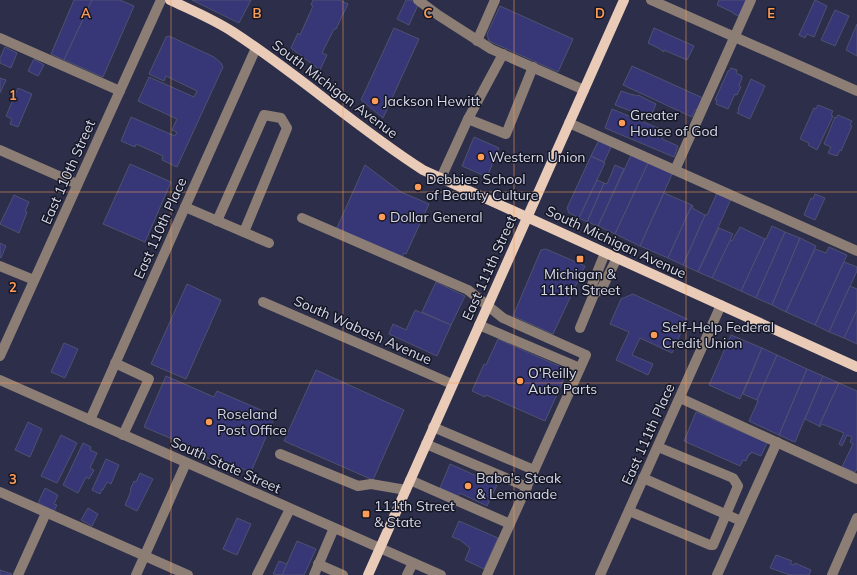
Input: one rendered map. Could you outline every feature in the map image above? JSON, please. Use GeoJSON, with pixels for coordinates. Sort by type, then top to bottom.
{"type":"FeatureCollection","features":[{"type":"Feature","properties":{"kind":"main road","name":"South Michigan Avenue"},"geometry":{"type":"LineString","coordinates":[[170,0],[231,30],[398,154],[423,170],[857,368]]}},
{"type":"Feature","properties":{"kind":"main road","name":"East 111th Street"},"geometry":{"type":"LineString","coordinates":[[368,575],[624,0]]}},
{"type":"Feature","properties":{"kind":"street","name":"East 110th Street"},"geometry":{"type":"LineString","coordinates":[[0,356],[161,0]]}},
{"type":"Feature","properties":{"kind":"street"},"geometry":{"type":"LineString","coordinates":[[418,0],[477,41],[584,90]]}},
{"type":"Feature","properties":{"kind":"street"},"geometry":{"type":"LineString","coordinates":[[477,41],[495,0]]}},
{"type":"Feature","properties":{"kind":"street"},"geometry":{"type":"LineString","coordinates":[[651,0],[857,91]]}},
{"type":"Feature","properties":{"kind":"street"},"geometry":{"type":"LineString","coordinates":[[675,170],[751,0]]}},
{"type":"Feature","properties":{"kind":"street"},"geometry":{"type":"LineString","coordinates":[[0,38],[120,91]]}},
{"type":"Feature","properties":{"kind":"street","name":"East 110th Place"},"geometry":{"type":"LineString","coordinates":[[90,420],[256,48]]}},
{"type":"Feature","properties":{"kind":"street"},"geometry":{"type":"LineString","coordinates":[[441,178],[468,119],[503,54]]}},
{"type":"Feature","properties":{"kind":"street"},"geometry":{"type":"LineString","coordinates":[[468,119],[506,134],[533,67]]}},
{"type":"Feature","properties":{"kind":"street"},"geometry":{"type":"LineString","coordinates":[[217,221],[264,115],[281,118],[287,128],[244,232]]}},
{"type":"Feature","properties":{"kind":"street"},"geometry":{"type":"LineString","coordinates":[[569,123],[857,251]]}},
{"type":"Feature","properties":{"kind":"street"},"geometry":{"type":"LineString","coordinates":[[0,150],[78,184]]}},
{"type":"Feature","properties":{"kind":"street"},"geometry":{"type":"LineString","coordinates":[[185,207],[269,243]]}},
{"type":"Feature","properties":{"kind":"street"},"geometry":{"type":"LineString","coordinates":[[302,218],[468,290],[503,318],[586,355],[487,575]]}},
{"type":"Feature","properties":{"kind":"street"},"geometry":{"type":"LineString","coordinates":[[594,294],[592,285],[605,253]]}},
{"type":"Feature","properties":{"kind":"street"},"geometry":{"type":"LineString","coordinates":[[580,328],[594,294],[602,288],[617,258]]}},
{"type":"Feature","properties":{"kind":"street"},"geometry":{"type":"LineString","coordinates":[[0,266],[34,280]]}},
{"type":"Feature","properties":{"kind":"street","name":"South Wabash Avenue"},"geometry":{"type":"LineString","coordinates":[[263,302],[452,384]]}},
{"type":"Feature","properties":{"kind":"street","name":"East 111th Place"},"geometry":{"type":"LineString","coordinates":[[600,575],[721,305]]}},
{"type":"Feature","properties":{"kind":"street"},"geometry":{"type":"LineString","coordinates":[[479,325],[580,368]]}},
{"type":"Feature","properties":{"kind":"street"},"geometry":{"type":"LineString","coordinates":[[115,363],[148,379],[123,435]]}},
{"type":"Feature","properties":{"kind":"street","name":"South State Street"},"geometry":{"type":"LineString","coordinates":[[0,380],[441,575]]}},
{"type":"Feature","properties":{"kind":"street"},"geometry":{"type":"LineString","coordinates":[[680,398],[857,479]]}},
{"type":"Feature","properties":{"kind":"street"},"geometry":{"type":"LineString","coordinates":[[433,427],[534,470]]}},
{"type":"Feature","properties":{"kind":"street"},"geometry":{"type":"LineString","coordinates":[[717,575],[777,442]]}},
{"type":"Feature","properties":{"kind":"street"},"geometry":{"type":"LineString","coordinates":[[426,444],[527,487]]}},
{"type":"Feature","properties":{"kind":"street"},"geometry":{"type":"LineString","coordinates":[[629,511],[713,545],[738,486],[733,478],[658,447]]}},
{"type":"Feature","properties":{"kind":"street"},"geometry":{"type":"LineString","coordinates":[[280,454],[358,486],[371,484],[406,490]]}},
{"type":"Feature","properties":{"kind":"street"},"geometry":{"type":"LineString","coordinates":[[136,575],[186,463]]}},
{"type":"Feature","properties":{"kind":"street"},"geometry":{"type":"LineString","coordinates":[[644,478],[741,521]]}},
{"type":"Feature","properties":{"kind":"street"},"geometry":{"type":"LineString","coordinates":[[410,480],[510,524]]}},
{"type":"Feature","properties":{"kind":"street"},"geometry":{"type":"LineString","coordinates":[[0,492],[188,575]]}},
{"type":"Feature","properties":{"kind":"street"},"geometry":{"type":"LineString","coordinates":[[257,575],[290,509]]}},
{"type":"Feature","properties":{"kind":"street"},"geometry":{"type":"LineString","coordinates":[[18,575],[46,513]]}},
{"type":"Feature","properties":{"kind":"street"},"geometry":{"type":"LineString","coordinates":[[832,575],[857,518]]}},
{"type":"Feature","properties":{"kind":"street"},"geometry":{"type":"LineString","coordinates":[[314,575],[334,528]]}},
{"type":"Feature","properties":{"kind":"street"},"geometry":{"type":"LineString","coordinates":[[407,575],[412,563]]}},
{"type":"Feature","properties":{"kind":"street"},"geometry":{"type":"LineString","coordinates":[[318,564],[343,575]]}},
{"type":"Feature","properties":{"kind":"building"},"geometry":{"type":"Polygon","coordinates":[[[74,0],[92,0],[64,60],[51,54],[74,0]]]}},
{"type":"Feature","properties":{"kind":"building"},"geometry":{"type":"Polygon","coordinates":[[[92,0],[120,0],[134,6],[103,77],[64,60],[92,0]]]}},
{"type":"Feature","properties":{"kind":"building"},"geometry":{"type":"Polygon","coordinates":[[[192,0],[251,0],[239,23],[192,0]]]}},
{"type":"Feature","properties":{"kind":"building"},"geometry":{"type":"Polygon","coordinates":[[[313,0],[339,0],[348,4],[322,53],[327,55],[320,70],[291,48],[298,33],[300,35],[313,6],[311,5],[313,0]]]}},
{"type":"Feature","properties":{"kind":"building"},"geometry":{"type":"Polygon","coordinates":[[[406,0],[411,0],[418,5],[409,25],[397,19],[406,0]]]}},
{"type":"Feature","properties":{"kind":"building"},"geometry":{"type":"Polygon","coordinates":[[[719,0],[749,0],[739,16],[717,5],[719,0]]]}},
{"type":"Feature","properties":{"kind":"building"},"geometry":{"type":"Polygon","coordinates":[[[815,0],[827,6],[814,37],[807,34],[805,38],[799,35],[815,0]]]}},
{"type":"Feature","properties":{"kind":"building"},"geometry":{"type":"Polygon","coordinates":[[[500,6],[573,39],[558,72],[489,41],[487,34],[500,6]]]}},
{"type":"Feature","properties":{"kind":"building"},"geometry":{"type":"Polygon","coordinates":[[[835,10],[849,16],[835,46],[821,40],[835,10]]]}},
{"type":"Feature","properties":{"kind":"building"},"geometry":{"type":"Polygon","coordinates":[[[857,24],[857,56],[846,50],[857,24]]]}},
{"type":"Feature","properties":{"kind":"building"},"geometry":{"type":"Polygon","coordinates":[[[394,28],[419,39],[383,118],[361,100],[394,28]]]}},
{"type":"Feature","properties":{"kind":"building"},"geometry":{"type":"Polygon","coordinates":[[[654,28],[694,46],[687,60],[664,50],[664,52],[648,43],[654,28]]]}},
{"type":"Feature","properties":{"kind":"building"},"geometry":{"type":"Polygon","coordinates":[[[169,36],[214,57],[223,67],[177,167],[162,160],[163,156],[136,144],[135,147],[121,141],[131,117],[175,136],[177,132],[172,130],[177,119],[138,101],[149,77],[194,97],[197,91],[166,76],[164,81],[149,74],[166,37],[169,36]]]}},
{"type":"Feature","properties":{"kind":"building"},"geometry":{"type":"Polygon","coordinates":[[[5,47],[17,53],[11,68],[0,63],[0,58],[5,47]]]}},
{"type":"Feature","properties":{"kind":"building"},"geometry":{"type":"Polygon","coordinates":[[[34,59],[44,65],[38,76],[28,71],[34,59]]]}},
{"type":"Feature","properties":{"kind":"building"},"geometry":{"type":"Polygon","coordinates":[[[632,66],[703,98],[698,109],[695,110],[692,117],[623,85],[632,66]]]}},
{"type":"Feature","properties":{"kind":"building"},"geometry":{"type":"Polygon","coordinates":[[[731,68],[737,70],[736,73],[742,76],[742,78],[739,86],[741,87],[737,95],[735,94],[728,109],[716,104],[717,100],[715,100],[728,71],[731,68]]]}},
{"type":"Feature","properties":{"kind":"building"},"geometry":{"type":"Polygon","coordinates":[[[0,78],[6,80],[0,93],[0,78]]]}},
{"type":"Feature","properties":{"kind":"building"},"geometry":{"type":"Polygon","coordinates":[[[751,79],[765,86],[750,119],[737,113],[751,79]]]}},
{"type":"Feature","properties":{"kind":"building"},"geometry":{"type":"Polygon","coordinates":[[[18,88],[32,94],[18,127],[10,124],[12,119],[6,116],[18,88]]]}},
{"type":"Feature","properties":{"kind":"building"},"geometry":{"type":"Polygon","coordinates":[[[621,91],[636,96],[638,95],[656,104],[650,118],[615,105],[621,91]]]}},
{"type":"Feature","properties":{"kind":"building"},"geometry":{"type":"Polygon","coordinates":[[[818,105],[833,111],[831,115],[833,116],[817,150],[808,145],[809,143],[800,139],[814,108],[816,109],[818,105]]]}},
{"type":"Feature","properties":{"kind":"building"},"geometry":{"type":"Polygon","coordinates":[[[612,109],[665,131],[662,139],[678,146],[674,157],[605,128],[612,109]]]}},
{"type":"Feature","properties":{"kind":"building"},"geometry":{"type":"Polygon","coordinates":[[[838,115],[852,121],[850,125],[852,126],[841,151],[840,150],[837,156],[828,153],[831,147],[824,144],[835,117],[836,118],[838,115]]]}},
{"type":"Feature","properties":{"kind":"building","name":"Western Union"},"geometry":{"type":"Polygon","coordinates":[[[474,137],[499,148],[487,177],[462,166],[474,137]]]}},
{"type":"Feature","properties":{"kind":"building"},"geometry":{"type":"Polygon","coordinates":[[[600,138],[612,145],[604,162],[591,156],[600,138]]]}},
{"type":"Feature","properties":{"kind":"building"},"geometry":{"type":"Polygon","coordinates":[[[632,153],[649,161],[615,234],[598,226],[632,153]]]}},
{"type":"Feature","properties":{"kind":"building"},"geometry":{"type":"Polygon","coordinates":[[[591,156],[605,163],[579,218],[569,213],[567,208],[591,156]]]}},
{"type":"Feature","properties":{"kind":"building"},"geometry":{"type":"Polygon","coordinates":[[[649,161],[673,172],[640,246],[615,234],[649,161]]]}},
{"type":"Feature","properties":{"kind":"building"},"geometry":{"type":"Polygon","coordinates":[[[130,164],[171,182],[145,242],[103,224],[130,164]]]}},
{"type":"Feature","properties":{"kind":"building","name":"Dollar General"},"geometry":{"type":"Polygon","coordinates":[[[365,165],[401,192],[429,204],[406,254],[404,253],[400,261],[336,230],[365,165]]]}},
{"type":"Feature","properties":{"kind":"building"},"geometry":{"type":"Polygon","coordinates":[[[615,165],[624,169],[598,226],[587,222],[604,183],[607,184],[615,165]]]}},
{"type":"Feature","properties":{"kind":"building"},"geometry":{"type":"Polygon","coordinates":[[[597,180],[604,183],[587,222],[579,218],[597,180]]]}},
{"type":"Feature","properties":{"kind":"building"},"geometry":{"type":"Polygon","coordinates":[[[664,193],[692,205],[668,258],[640,246],[664,193]]]}},
{"type":"Feature","properties":{"kind":"building"},"geometry":{"type":"Polygon","coordinates":[[[717,193],[731,199],[698,272],[683,265],[705,215],[707,215],[717,193]]]}},
{"type":"Feature","properties":{"kind":"building"},"geometry":{"type":"Polygon","coordinates":[[[815,194],[825,198],[815,220],[804,215],[811,198],[813,199],[815,194]]]}},
{"type":"Feature","properties":{"kind":"building"},"geometry":{"type":"Polygon","coordinates":[[[14,195],[29,202],[19,233],[0,224],[14,195]]]}},
{"type":"Feature","properties":{"kind":"building"},"geometry":{"type":"Polygon","coordinates":[[[692,205],[692,208],[705,215],[683,265],[668,258],[692,205]]]}},
{"type":"Feature","properties":{"kind":"building"},"geometry":{"type":"Polygon","coordinates":[[[772,226],[785,232],[756,298],[741,291],[772,226]]]}},
{"type":"Feature","properties":{"kind":"building"},"geometry":{"type":"Polygon","coordinates":[[[740,227],[765,239],[741,291],[712,278],[730,240],[732,241],[740,227]]]}},
{"type":"Feature","properties":{"kind":"building"},"geometry":{"type":"Polygon","coordinates":[[[719,228],[733,234],[712,278],[698,272],[719,228]]]}},
{"type":"Feature","properties":{"kind":"building"},"geometry":{"type":"Polygon","coordinates":[[[785,232],[800,238],[772,305],[756,298],[785,232]]]}},
{"type":"Feature","properties":{"kind":"building"},"geometry":{"type":"Polygon","coordinates":[[[800,238],[816,246],[786,312],[772,305],[800,238]]]}},
{"type":"Feature","properties":{"kind":"building"},"geometry":{"type":"Polygon","coordinates":[[[0,243],[6,246],[1,258],[0,257],[0,243]]]}},
{"type":"Feature","properties":{"kind":"building"},"geometry":{"type":"Polygon","coordinates":[[[829,247],[847,255],[815,325],[786,312],[815,249],[826,253],[829,247]]]}},
{"type":"Feature","properties":{"kind":"building"},"geometry":{"type":"Polygon","coordinates":[[[546,249],[585,266],[553,334],[513,316],[541,250],[546,249]]]}},
{"type":"Feature","properties":{"kind":"building"},"geometry":{"type":"Polygon","coordinates":[[[844,262],[857,267],[857,271],[829,332],[815,325],[844,262]]]}},
{"type":"Feature","properties":{"kind":"building"},"geometry":{"type":"Polygon","coordinates":[[[436,282],[465,296],[451,325],[422,312],[436,282]]]}},
{"type":"Feature","properties":{"kind":"building"},"geometry":{"type":"Polygon","coordinates":[[[187,284],[221,300],[186,379],[151,364],[187,284]]]}},
{"type":"Feature","properties":{"kind":"building"},"geometry":{"type":"Polygon","coordinates":[[[850,286],[857,289],[857,310],[844,338],[829,332],[850,286]]]}},
{"type":"Feature","properties":{"kind":"building","name":"Self-Help Federal Credit Union"},"geometry":{"type":"Polygon","coordinates":[[[633,294],[687,319],[672,353],[640,338],[632,355],[653,364],[648,375],[616,360],[629,332],[610,324],[621,299],[633,294]]]}},
{"type":"Feature","properties":{"kind":"building"},"geometry":{"type":"Polygon","coordinates":[[[415,310],[451,325],[437,356],[389,334],[393,324],[406,330],[415,310]]]}},
{"type":"Feature","properties":{"kind":"building"},"geometry":{"type":"Polygon","coordinates":[[[857,310],[857,344],[844,338],[857,310]]]}},
{"type":"Feature","properties":{"kind":"building"},"geometry":{"type":"Polygon","coordinates":[[[731,335],[762,348],[740,399],[709,385],[731,335]]]}},
{"type":"Feature","properties":{"kind":"building","name":"O'Reilly Auto Parts"},"geometry":{"type":"Polygon","coordinates":[[[498,339],[568,370],[545,421],[486,395],[485,397],[472,391],[484,364],[486,365],[498,339]]]}},
{"type":"Feature","properties":{"kind":"building"},"geometry":{"type":"Polygon","coordinates":[[[64,343],[78,349],[65,378],[51,372],[64,343]]]}},
{"type":"Feature","properties":{"kind":"building"},"geometry":{"type":"Polygon","coordinates":[[[762,348],[777,355],[757,400],[743,394],[762,348]]]}},
{"type":"Feature","properties":{"kind":"building"},"geometry":{"type":"Polygon","coordinates":[[[777,355],[807,369],[779,435],[749,421],[777,355]]]}},
{"type":"Feature","properties":{"kind":"building"},"geometry":{"type":"Polygon","coordinates":[[[807,369],[823,376],[795,442],[779,435],[807,369]]]}},
{"type":"Feature","properties":{"kind":"building"},"geometry":{"type":"Polygon","coordinates":[[[316,370],[404,410],[373,480],[284,441],[316,370]]]}},
{"type":"Feature","properties":{"kind":"building","name":"Roseland Post Office"},"geometry":{"type":"Polygon","coordinates":[[[166,376],[214,397],[217,391],[275,416],[251,472],[241,468],[239,472],[194,452],[196,449],[144,427],[166,376]]]}},
{"type":"Feature","properties":{"kind":"building"},"geometry":{"type":"Polygon","coordinates":[[[823,376],[839,383],[819,426],[805,419],[823,376]]]}},
{"type":"Feature","properties":{"kind":"building"},"geometry":{"type":"Polygon","coordinates":[[[839,383],[857,391],[857,469],[855,472],[842,467],[853,444],[850,442],[852,437],[847,435],[842,446],[839,444],[844,433],[822,424],[820,427],[819,426],[839,383]]]}},
{"type":"Feature","properties":{"kind":"building"},"geometry":{"type":"Polygon","coordinates":[[[696,412],[767,443],[761,456],[751,452],[746,461],[743,460],[740,466],[684,441],[696,412]]]}},
{"type":"Feature","properties":{"kind":"building"},"geometry":{"type":"Polygon","coordinates":[[[28,422],[42,429],[30,457],[15,450],[28,422]]]}},
{"type":"Feature","properties":{"kind":"building"},"geometry":{"type":"Polygon","coordinates":[[[61,435],[77,443],[57,483],[41,476],[61,435]]]}},
{"type":"Feature","properties":{"kind":"building"},"geometry":{"type":"Polygon","coordinates":[[[83,443],[91,447],[90,450],[97,453],[90,468],[94,470],[89,479],[86,477],[78,493],[63,485],[83,443]]]}},
{"type":"Feature","properties":{"kind":"building"},"geometry":{"type":"Polygon","coordinates":[[[106,459],[119,465],[111,484],[107,482],[100,494],[92,490],[106,459]]]}},
{"type":"Feature","properties":{"kind":"building","name":"Baba's Steak & Lemonade"},"geometry":{"type":"Polygon","coordinates":[[[450,464],[497,485],[487,506],[460,493],[458,496],[440,488],[450,464]]]}},
{"type":"Feature","properties":{"kind":"building"},"geometry":{"type":"Polygon","coordinates":[[[140,473],[153,479],[137,511],[125,505],[134,481],[136,482],[140,473]]]}},
{"type":"Feature","properties":{"kind":"building"},"geometry":{"type":"Polygon","coordinates":[[[45,488],[58,495],[54,504],[57,505],[54,511],[38,503],[45,488]]]}},
{"type":"Feature","properties":{"kind":"building"},"geometry":{"type":"Polygon","coordinates":[[[88,508],[98,514],[92,526],[81,520],[88,508]]]}},
{"type":"Feature","properties":{"kind":"building"},"geometry":{"type":"Polygon","coordinates":[[[237,518],[251,524],[237,555],[223,549],[237,518]]]}},
{"type":"Feature","properties":{"kind":"building"},"geometry":{"type":"Polygon","coordinates":[[[459,521],[498,538],[484,569],[465,560],[470,548],[460,540],[452,537],[459,521]]]}},
{"type":"Feature","properties":{"kind":"building"},"geometry":{"type":"Polygon","coordinates":[[[297,541],[316,549],[304,575],[282,575],[297,541]]]}},
{"type":"Feature","properties":{"kind":"building"},"geometry":{"type":"Polygon","coordinates":[[[776,555],[792,561],[790,564],[794,565],[795,563],[811,570],[809,575],[790,575],[770,568],[776,555]]]}},
{"type":"Feature","properties":{"kind":"building"},"geometry":{"type":"Polygon","coordinates":[[[279,561],[287,564],[282,575],[273,574],[279,561]]]}},
{"type":"Feature","properties":{"kind":"building"},"geometry":{"type":"Polygon","coordinates":[[[0,570],[12,574],[0,575],[0,570]]]}},
{"type":"Feature","properties":{"kind":"place","name":"Jackson Hewitt"},"geometry":{"type":"Point","coordinates":[375,101]}},
{"type":"Feature","properties":{"kind":"place","name":"Greater House of God"},"geometry":{"type":"Point","coordinates":[622,123]}},
{"type":"Feature","properties":{"kind":"place","name":"Western Union"},"geometry":{"type":"Point","coordinates":[481,157]}},
{"type":"Feature","properties":{"kind":"place","name":"Debbies School of Beauty Culture"},"geometry":{"type":"Point","coordinates":[418,187]}},
{"type":"Feature","properties":{"kind":"place","name":"Dollar General"},"geometry":{"type":"Point","coordinates":[382,217]}},
{"type":"Feature","properties":{"kind":"place","name":"Michigan & 111th Street"},"geometry":{"type":"Point","coordinates":[580,259]}},
{"type":"Feature","properties":{"kind":"place","name":"Self-Help Federal Credit Union"},"geometry":{"type":"Point","coordinates":[654,335]}},
{"type":"Feature","properties":{"kind":"place","name":"O'Reilly Auto Parts"},"geometry":{"type":"Point","coordinates":[520,381]}},
{"type":"Feature","properties":{"kind":"place","name":"Roseland Post Office"},"geometry":{"type":"Point","coordinates":[209,422]}},
{"type":"Feature","properties":{"kind":"place","name":"Baba's Steak & Lemonade"},"geometry":{"type":"Point","coordinates":[468,486]}},
{"type":"Feature","properties":{"kind":"place","name":"111th Street & State"},"geometry":{"type":"Point","coordinates":[366,514]}}]}
